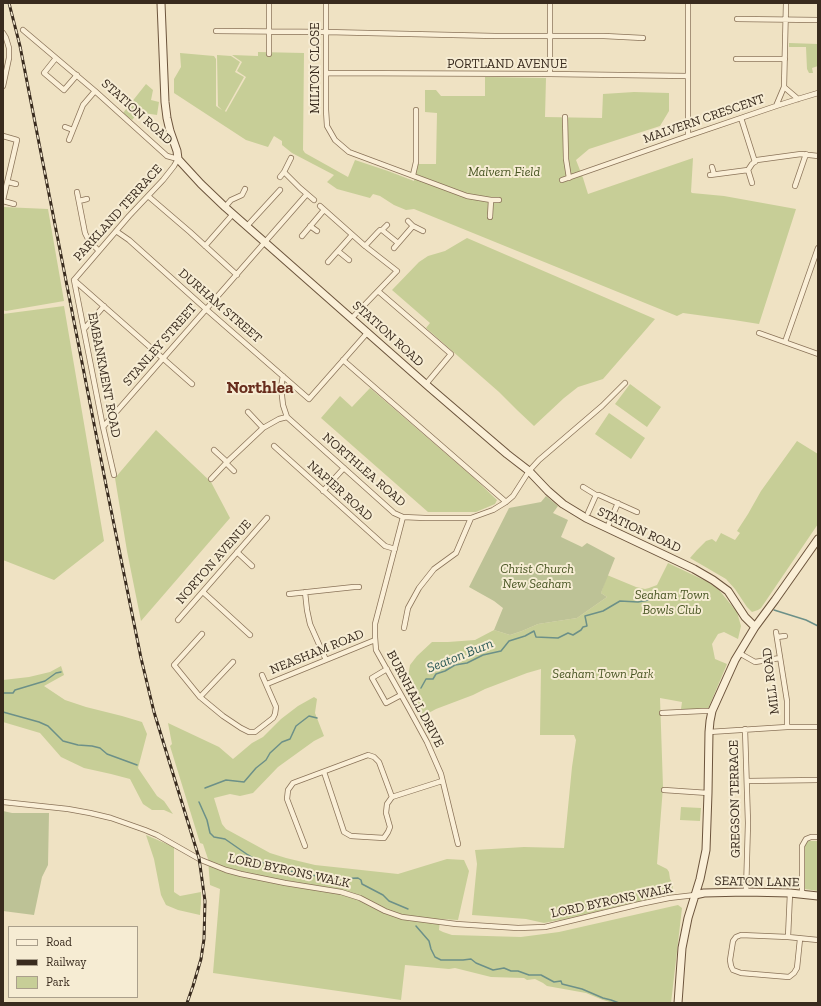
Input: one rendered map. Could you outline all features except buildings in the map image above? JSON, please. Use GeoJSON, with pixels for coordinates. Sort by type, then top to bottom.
{"type":"FeatureCollection","features":[{"type":"Feature","properties":{"kind":"main road"},"geometry":{"type":"LineString","coordinates":[[161,3],[167,118],[178,159]]}},
{"type":"Feature","properties":{"kind":"main road","name":"STATION ROAD"},"geometry":{"type":"LineString","coordinates":[[178,159],[225,207],[426,384],[507,454],[529,471],[563,504],[586,518],[714,580],[728,591],[742,612],[755,627]]}},
{"type":"Feature","properties":{"kind":"main road"},"geometry":{"type":"LineString","coordinates":[[678,1003],[682,948],[688,918],[700,879],[706,850],[709,732],[712,711],[735,660],[755,627],[818,539]]}},
{"type":"Feature","properties":{"kind":"main road"},"geometry":{"type":"LineString","coordinates":[[742,612],[752,618],[760,620]]}},
{"type":"Feature","properties":{"kind":"main road","name":"SEATON LANE"},"geometry":{"type":"LineString","coordinates":[[695,895],[704,893],[746,892],[790,893],[818,896]]}},
{"type":"Feature","properties":{"kind":"street"},"geometry":{"type":"LineString","coordinates":[[269,3],[269,54]]}},
{"type":"Feature","properties":{"kind":"street","name":"MILTON CLOSE"},"geometry":{"type":"LineString","coordinates":[[326,3],[327,126],[335,140],[349,152],[413,175]]}},
{"type":"Feature","properties":{"kind":"street"},"geometry":{"type":"LineString","coordinates":[[550,3],[550,74]]}},
{"type":"Feature","properties":{"kind":"street"},"geometry":{"type":"LineString","coordinates":[[688,3],[688,136]]}},
{"type":"Feature","properties":{"kind":"street","name":"MALVERN CRESCENT"},"geometry":{"type":"LineString","coordinates":[[562,180],[776,106],[784,87],[786,3]]}},
{"type":"Feature","properties":{"kind":"street"},"geometry":{"type":"LineString","coordinates":[[737,19],[818,20]]}},
{"type":"Feature","properties":{"kind":"street","name":"STATION ROAD"},"geometry":{"type":"LineString","coordinates":[[23,30],[95,91],[167,156],[178,159]]}},
{"type":"Feature","properties":{"kind":"street"},"geometry":{"type":"LineString","coordinates":[[216,31],[604,36],[643,38]]}},
{"type":"Feature","properties":{"kind":"street"},"geometry":{"type":"LineString","coordinates":[[3,33],[9,48],[9,58],[3,86]]}},
{"type":"Feature","properties":{"kind":"street"},"geometry":{"type":"LineString","coordinates":[[56,58],[44,73],[64,90],[76,75]]}},
{"type":"Feature","properties":{"kind":"street"},"geometry":{"type":"LineString","coordinates":[[736,59],[785,59]]}},
{"type":"Feature","properties":{"kind":"street","name":"PORTLAND AVENUE"},"geometry":{"type":"LineString","coordinates":[[326,74],[550,74],[688,76]]}},
{"type":"Feature","properties":{"kind":"street"},"geometry":{"type":"LineString","coordinates":[[784,87],[798,99]]}},
{"type":"Feature","properties":{"kind":"street"},"geometry":{"type":"LineString","coordinates":[[69,140],[83,105],[95,91]]}},
{"type":"Feature","properties":{"kind":"street"},"geometry":{"type":"LineString","coordinates":[[776,106],[818,93]]}},
{"type":"Feature","properties":{"kind":"street"},"geometry":{"type":"LineString","coordinates":[[416,110],[416,162],[413,175],[467,196],[499,200]]}},
{"type":"Feature","properties":{"kind":"street"},"geometry":{"type":"LineString","coordinates":[[565,117],[566,159],[569,178]]}},
{"type":"Feature","properties":{"kind":"street"},"geometry":{"type":"LineString","coordinates":[[741,118],[755,162]]}},
{"type":"Feature","properties":{"kind":"street"},"geometry":{"type":"LineString","coordinates":[[65,127],[73,130]]}},
{"type":"Feature","properties":{"kind":"street"},"geometry":{"type":"LineString","coordinates":[[3,136],[17,140],[3,201],[14,204]]}},
{"type":"Feature","properties":{"kind":"street"},"geometry":{"type":"LineString","coordinates":[[712,167],[712,175],[748,170],[757,160],[801,154],[818,156]]}},
{"type":"Feature","properties":{"kind":"street"},"geometry":{"type":"LineString","coordinates":[[802,183],[795,183],[806,154]]}},
{"type":"Feature","properties":{"kind":"street"},"geometry":{"type":"LineString","coordinates":[[280,176],[284,172],[291,158]]}},
{"type":"Feature","properties":{"kind":"street","name":"PARKLAND TERRACE"},"geometry":{"type":"LineString","coordinates":[[74,280],[174,166],[178,159]]}},
{"type":"Feature","properties":{"kind":"street"},"geometry":{"type":"LineString","coordinates":[[748,170],[752,183]]}},
{"type":"Feature","properties":{"kind":"street"},"geometry":{"type":"LineString","coordinates":[[284,172],[314,200]]}},
{"type":"Feature","properties":{"kind":"street"},"geometry":{"type":"LineString","coordinates":[[8,182],[16,184]]}},
{"type":"Feature","properties":{"kind":"street"},"geometry":{"type":"LineString","coordinates":[[225,207],[231,200],[242,195],[245,189]]}},
{"type":"Feature","properties":{"kind":"street"},"geometry":{"type":"LineString","coordinates":[[248,226],[280,190]]}},
{"type":"Feature","properties":{"kind":"street"},"geometry":{"type":"LineString","coordinates":[[77,192],[85,233],[89,241],[99,251]]}},
{"type":"Feature","properties":{"kind":"street","name":"STANLEY STREET"},"geometry":{"type":"LineString","coordinates":[[103,427],[307,194]]}},
{"type":"Feature","properties":{"kind":"street"},"geometry":{"type":"LineString","coordinates":[[148,196],[237,275]]}},
{"type":"Feature","properties":{"kind":"street"},"geometry":{"type":"LineString","coordinates":[[79,201],[87,199]]}},
{"type":"Feature","properties":{"kind":"street"},"geometry":{"type":"LineString","coordinates":[[490,217],[491,200]]}},
{"type":"Feature","properties":{"kind":"street"},"geometry":{"type":"LineString","coordinates":[[320,206],[365,246],[397,271],[352,318]]}},
{"type":"Feature","properties":{"kind":"street"},"geometry":{"type":"LineString","coordinates":[[302,236],[324,210]]}},
{"type":"Feature","properties":{"kind":"street"},"geometry":{"type":"LineString","coordinates":[[205,246],[233,214]]}},
{"type":"Feature","properties":{"kind":"street"},"geometry":{"type":"LineString","coordinates":[[408,222],[423,231]]}},
{"type":"Feature","properties":{"kind":"street"},"geometry":{"type":"LineString","coordinates":[[365,246],[387,225]]}},
{"type":"Feature","properties":{"kind":"street"},"geometry":{"type":"LineString","coordinates":[[310,226],[317,231]]}},
{"type":"Feature","properties":{"kind":"street"},"geometry":{"type":"LineString","coordinates":[[394,248],[413,226]]}},
{"type":"Feature","properties":{"kind":"street"},"geometry":{"type":"LineString","coordinates":[[382,230],[398,243]]}},
{"type":"Feature","properties":{"kind":"street","name":"DURHAM STREET"},"geometry":{"type":"LineString","coordinates":[[116,231],[129,240],[309,399],[343,360]]}},
{"type":"Feature","properties":{"kind":"street"},"geometry":{"type":"LineString","coordinates":[[328,262],[352,235]]}},
{"type":"Feature","properties":{"kind":"street"},"geometry":{"type":"LineString","coordinates":[[785,342],[818,248]]}},
{"type":"Feature","properties":{"kind":"street"},"geometry":{"type":"LineString","coordinates":[[338,251],[349,260]]}},
{"type":"Feature","properties":{"kind":"street"},"geometry":{"type":"LineString","coordinates":[[74,280],[192,384]]}},
{"type":"Feature","properties":{"kind":"street","name":"EMBANKMENT ROAD"},"geometry":{"type":"LineString","coordinates":[[74,280],[114,475]]}},
{"type":"Feature","properties":{"kind":"street"},"geometry":{"type":"LineString","coordinates":[[378,291],[450,354],[426,384]]}},
{"type":"Feature","properties":{"kind":"street"},"geometry":{"type":"LineString","coordinates":[[84,329],[104,306]]}},
{"type":"Feature","properties":{"kind":"street"},"geometry":{"type":"LineString","coordinates":[[368,332],[343,360],[506,502]]}},
{"type":"Feature","properties":{"kind":"street"},"geometry":{"type":"LineString","coordinates":[[759,333],[818,354]]}},
{"type":"Feature","properties":{"kind":"street"},"geometry":{"type":"LineString","coordinates":[[211,480],[226,462],[263,428],[279,419],[287,417],[283,405],[281,387],[283,376]]}},
{"type":"Feature","properties":{"kind":"street","name":"NORTHLEA ROAD"},"geometry":{"type":"LineString","coordinates":[[287,417],[394,513],[403,518],[471,518],[492,510],[513,496],[529,471],[539,460],[602,406],[625,383]]}},
{"type":"Feature","properties":{"kind":"street"},"geometry":{"type":"LineString","coordinates":[[248,412],[263,428]]}},
{"type":"Feature","properties":{"kind":"street","name":"NAPIER ROAD"},"geometry":{"type":"LineString","coordinates":[[274,446],[385,546],[395,548]]}},
{"type":"Feature","properties":{"kind":"street"},"geometry":{"type":"LineString","coordinates":[[214,450],[234,471]]}},
{"type":"Feature","properties":{"kind":"street"},"geometry":{"type":"LineString","coordinates":[[323,491],[344,468]]}},
{"type":"Feature","properties":{"kind":"street"},"geometry":{"type":"LineString","coordinates":[[583,487],[596,495],[638,512]]}},
{"type":"Feature","properties":{"kind":"street"},"geometry":{"type":"LineString","coordinates":[[588,513],[596,495]]}},
{"type":"Feature","properties":{"kind":"street"},"geometry":{"type":"LineString","coordinates":[[607,528],[618,503]]}},
{"type":"Feature","properties":{"kind":"street","name":"NORTON AVENUE"},"geometry":{"type":"LineString","coordinates":[[178,620],[267,518]]}},
{"type":"Feature","properties":{"kind":"street","name":"BURNHALL DRIVE"},"geometry":{"type":"LineString","coordinates":[[403,518],[375,624],[376,650],[428,742],[441,774],[458,844]]}},
{"type":"Feature","properties":{"kind":"street"},"geometry":{"type":"LineString","coordinates":[[404,628],[408,608],[419,588],[434,569],[456,553],[471,518]]}},
{"type":"Feature","properties":{"kind":"street"},"geometry":{"type":"LineString","coordinates":[[237,552],[252,566]]}},
{"type":"Feature","properties":{"kind":"street"},"geometry":{"type":"LineString","coordinates":[[289,594],[354,586],[359,587]]}},
{"type":"Feature","properties":{"kind":"street"},"geometry":{"type":"LineString","coordinates":[[203,592],[250,635]]}},
{"type":"Feature","properties":{"kind":"street"},"geometry":{"type":"LineString","coordinates":[[305,592],[310,624],[326,660]]}},
{"type":"Feature","properties":{"kind":"street","name":"NEASHAM ROAD"},"geometry":{"type":"LineString","coordinates":[[202,634],[174,665],[200,697],[223,716],[249,732],[255,732],[276,714],[276,708],[262,675]]}},
{"type":"Feature","properties":{"kind":"street","name":"MILL ROAD"},"geometry":{"type":"LineString","coordinates":[[785,636],[777,635],[787,701],[787,727]]}},
{"type":"Feature","properties":{"kind":"street","name":"NEASHAM ROAD"},"geometry":{"type":"LineString","coordinates":[[267,684],[375,640]]}},
{"type":"Feature","properties":{"kind":"street"},"geometry":{"type":"LineString","coordinates":[[739,653],[755,662],[780,658]]}},
{"type":"Feature","properties":{"kind":"street"},"geometry":{"type":"LineString","coordinates":[[200,697],[233,662]]}},
{"type":"Feature","properties":{"kind":"street"},"geometry":{"type":"LineString","coordinates":[[387,669],[372,678],[386,703],[401,695]]}},
{"type":"Feature","properties":{"kind":"street"},"geometry":{"type":"LineString","coordinates":[[662,713],[712,711]]}},
{"type":"Feature","properties":{"kind":"street"},"geometry":{"type":"LineString","coordinates":[[709,732],[787,727],[818,727]]}},
{"type":"Feature","properties":{"kind":"street","name":"GREGSON TERRACE"},"geometry":{"type":"LineString","coordinates":[[745,729],[748,823],[746,892]]}},
{"type":"Feature","properties":{"kind":"street"},"geometry":{"type":"LineString","coordinates":[[305,846],[287,799],[288,790],[293,783],[368,755],[374,757],[379,762],[392,796]]}},
{"type":"Feature","properties":{"kind":"street"},"geometry":{"type":"LineString","coordinates":[[324,772],[344,832],[351,836],[384,838],[390,827],[386,813],[387,804],[392,796],[442,781]]}},
{"type":"Feature","properties":{"kind":"street"},"geometry":{"type":"LineString","coordinates":[[747,780],[818,780]]}},
{"type":"Feature","properties":{"kind":"street"},"geometry":{"type":"LineString","coordinates":[[664,790],[708,793]]}},
{"type":"Feature","properties":{"kind":"street","name":"LORD BYRONS WALK"},"geometry":{"type":"LineString","coordinates":[[3,802],[68,809],[111,818],[157,835],[201,860],[226,870],[285,883],[346,893],[402,917],[456,924],[518,928],[545,927],[640,904],[669,898],[695,895]]}},
{"type":"Feature","properties":{"kind":"street"},"geometry":{"type":"LineString","coordinates":[[802,894],[802,846],[806,838],[818,837]]}},
{"type":"Feature","properties":{"kind":"street"},"geometry":{"type":"LineString","coordinates":[[788,937],[790,893]]}},
{"type":"Feature","properties":{"kind":"street"},"geometry":{"type":"LineString","coordinates":[[800,939],[797,968],[789,977],[741,973],[733,970],[730,966],[733,942],[736,937],[741,935],[818,940]]}},
{"type":"Feature","properties":{"kind":"green space"},"geometry":{"type":"Polygon","coordinates":[[[789,43],[818,44],[818,66],[812,68],[813,73],[809,73],[807,69],[806,47],[789,47],[789,43]]]}},
{"type":"Feature","properties":{"kind":"green space","name":"Malvern Field"},"geometry":{"type":"Polygon","coordinates":[[[258,52],[304,53],[303,150],[305,153],[348,177],[355,160],[414,181],[418,164],[436,164],[437,113],[425,112],[425,90],[436,90],[441,96],[485,96],[485,77],[546,78],[545,117],[602,118],[603,94],[634,92],[669,93],[669,111],[660,126],[589,149],[576,160],[588,194],[693,158],[692,193],[724,196],[796,209],[759,324],[683,313],[677,316],[414,209],[406,210],[394,205],[380,196],[373,194],[370,198],[337,189],[327,182],[334,175],[292,153],[282,145],[282,141],[274,136],[268,147],[246,140],[174,93],[174,79],[181,67],[180,53],[214,56],[216,59],[216,106],[222,110],[218,106],[217,55],[231,56],[240,62],[235,72],[244,77],[225,111],[226,112],[246,77],[237,71],[242,62],[232,55],[258,56],[258,52]]]}},
{"type":"Feature","properties":{"kind":"green space"},"geometry":{"type":"Polygon","coordinates":[[[146,84],[153,90],[151,100],[159,102],[157,115],[144,113],[141,110],[132,120],[123,113],[146,84]]]}},
{"type":"Feature","properties":{"kind":"green space"},"geometry":{"type":"Polygon","coordinates":[[[3,207],[48,209],[64,301],[6,311],[3,310],[3,207]]]}},
{"type":"Feature","properties":{"kind":"green space"},"geometry":{"type":"Polygon","coordinates":[[[467,238],[655,319],[603,379],[578,387],[534,426],[499,392],[426,328],[430,323],[392,290],[419,262],[428,256],[445,251],[467,238]]]}},
{"type":"Feature","properties":{"kind":"green space"},"geometry":{"type":"Polygon","coordinates":[[[64,306],[104,541],[54,580],[3,560],[3,314],[64,306]]]}},
{"type":"Feature","properties":{"kind":"green space"},"geometry":{"type":"Polygon","coordinates":[[[630,384],[661,407],[647,427],[615,404],[630,384]]]}},
{"type":"Feature","properties":{"kind":"green space"},"geometry":{"type":"Polygon","coordinates":[[[370,388],[474,478],[497,500],[495,504],[476,512],[428,512],[321,418],[340,396],[352,407],[370,388]]]}},
{"type":"Feature","properties":{"kind":"green space"},"geometry":{"type":"Polygon","coordinates":[[[609,413],[645,438],[631,459],[595,434],[609,413]]]}},
{"type":"Feature","properties":{"kind":"green space"},"geometry":{"type":"Polygon","coordinates":[[[156,430],[211,482],[230,518],[141,621],[127,551],[115,478],[156,430]]]}},
{"type":"Feature","properties":{"kind":"green space"},"geometry":{"type":"Polygon","coordinates":[[[797,441],[818,454],[818,524],[761,608],[752,612],[726,579],[690,558],[706,541],[712,539],[716,542],[721,533],[735,540],[740,533],[737,531],[761,491],[797,441]]]}},
{"type":"Feature","properties":{"kind":"green space","name":"Christ Church New Seaham"},"geometry":{"type":"Polygon","coordinates":[[[546,496],[558,506],[553,513],[568,520],[561,537],[582,547],[587,543],[615,558],[601,593],[607,597],[577,618],[538,624],[510,635],[494,630],[503,608],[494,601],[469,587],[509,508],[541,502],[546,496]]]}},
{"type":"Feature","properties":{"kind":"green space","name":"Seaham Town Park"},"geometry":{"type":"Polygon","coordinates":[[[668,563],[708,582],[719,590],[737,612],[741,626],[738,639],[724,632],[718,634],[712,644],[715,659],[727,664],[708,709],[681,709],[682,702],[660,698],[663,787],[657,864],[667,869],[669,872],[670,879],[673,884],[672,894],[544,923],[526,919],[472,915],[477,864],[475,850],[524,847],[564,848],[576,740],[574,735],[540,735],[541,669],[485,689],[436,709],[423,716],[406,690],[410,665],[432,642],[475,640],[494,630],[510,635],[538,624],[577,618],[607,597],[601,593],[607,575],[636,587],[645,589],[657,585],[668,563]]]}},
{"type":"Feature","properties":{"kind":"green space"},"geometry":{"type":"Polygon","coordinates":[[[61,666],[64,675],[44,686],[65,700],[142,722],[147,734],[138,768],[157,796],[164,801],[173,814],[164,810],[152,810],[143,804],[130,779],[84,768],[61,757],[40,733],[3,722],[3,680],[29,677],[50,672],[61,666]]]}},
{"type":"Feature","properties":{"kind":"green space"},"geometry":{"type":"Polygon","coordinates":[[[314,697],[317,699],[315,713],[324,736],[314,741],[278,767],[253,793],[240,796],[230,794],[214,798],[222,824],[226,829],[270,853],[315,865],[398,874],[447,859],[464,860],[469,871],[458,920],[440,919],[439,930],[452,935],[521,937],[559,932],[678,905],[682,908],[671,1003],[613,1003],[586,993],[547,986],[535,979],[527,980],[524,978],[491,977],[455,968],[449,969],[405,965],[401,1000],[213,973],[220,889],[210,885],[208,859],[203,844],[200,843],[170,746],[172,744],[168,723],[219,747],[233,759],[252,743],[263,737],[281,719],[298,706],[314,697]]]}},
{"type":"Feature","properties":{"kind":"green space"},"geometry":{"type":"Polygon","coordinates":[[[681,807],[701,808],[700,821],[680,820],[681,807]]]}},
{"type":"Feature","properties":{"kind":"green space"},"geometry":{"type":"Polygon","coordinates":[[[3,811],[12,813],[49,813],[48,865],[42,877],[34,915],[3,911],[3,811]]]}},
{"type":"Feature","properties":{"kind":"green space"},"geometry":{"type":"Polygon","coordinates":[[[146,835],[174,847],[174,892],[180,896],[201,892],[200,915],[178,910],[166,905],[161,895],[154,859],[146,835]]]}},
{"type":"Feature","properties":{"kind":"green space"},"geometry":{"type":"Polygon","coordinates":[[[807,841],[818,841],[818,891],[805,889],[804,848],[807,841]]]}},
{"type":"Feature","properties":{"kind":"waterway","name":"Seaton Burn"},"geometry":{"type":"LineString","coordinates":[[421,688],[426,679],[433,679],[436,674],[455,665],[467,663],[483,655],[501,651],[509,641],[525,636],[534,631],[536,637],[558,638],[568,633],[573,635],[583,627],[587,626],[585,616],[603,611],[620,601],[638,602],[649,600]]}},
{"type":"Feature","properties":{"kind":"waterway"},"geometry":{"type":"LineString","coordinates":[[774,610],[806,620],[818,626]]}},
{"type":"Feature","properties":{"kind":"waterway"},"geometry":{"type":"LineString","coordinates":[[3,693],[13,693],[15,690],[45,681],[56,673],[61,672]]}},
{"type":"Feature","properties":{"kind":"waterway"},"geometry":{"type":"LineString","coordinates":[[3,712],[48,726],[63,741],[100,748],[107,754],[137,765]]}},
{"type":"Feature","properties":{"kind":"waterway","name":"Seaton Burn"},"geometry":{"type":"LineString","coordinates":[[205,788],[226,780],[244,782],[256,768],[266,760],[270,753],[282,742],[290,739],[296,726],[309,716],[317,718]]}},
{"type":"Feature","properties":{"kind":"waterway"},"geometry":{"type":"LineString","coordinates":[[199,802],[207,820],[210,833],[214,837],[225,839],[259,862],[267,863],[285,870],[334,879],[358,878],[361,880],[362,884],[383,895],[389,901],[408,909]]}},
{"type":"Feature","properties":{"kind":"waterway"},"geometry":{"type":"LineString","coordinates":[[416,926],[429,941],[435,957],[441,960],[471,959],[476,963],[493,970],[504,968],[529,975],[541,975],[554,982],[561,981],[562,984],[582,989],[619,1003]]}},
{"type":"Feature","properties":{"kind":"railway"},"geometry":{"type":"LineString","coordinates":[[9,3],[20,46],[141,658],[154,712],[199,858],[205,901],[204,939],[201,959],[187,1003]]}},
{"type":"Feature","properties":{"kind":"district","name":"Northlea"},"geometry":{"type":"Point","coordinates":[260,388]}},
{"type":"Feature","properties":{"kind":"park label","name":"Seaham Town Bowls Club"},"geometry":{"type":"Point","coordinates":[672,602]}}]}
